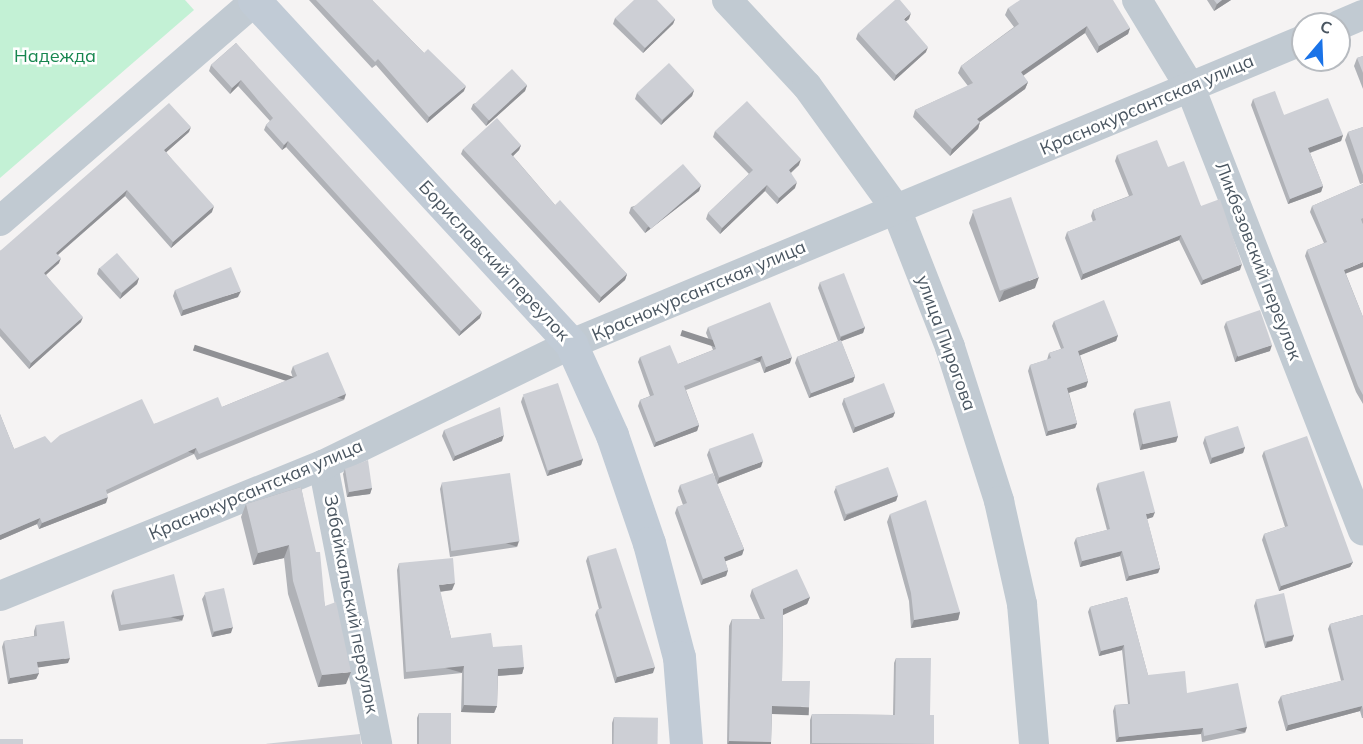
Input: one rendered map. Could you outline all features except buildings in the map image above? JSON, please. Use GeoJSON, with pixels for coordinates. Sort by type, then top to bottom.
{"type":"FeatureCollection","features":[{"type":"Feature","properties":{"kind":"street","name":"улица Пирогова"},"geometry":{"type":"LineString","coordinates":[[727,0],[807,86],[896,210],[950,347],[999,501],[1022,604],[1034,744]]}},
{"type":"Feature","properties":{"kind":"street","name":"Ликбезовский переулок"},"geometry":{"type":"LineString","coordinates":[[1137,0],[1190,87],[1363,530]]}},
{"type":"Feature","properties":{"kind":"street","name":"Бориславский переулок"},"geometry":{"type":"LineString","coordinates":[[0,221],[254,1],[571,344],[612,435],[649,543],[679,657],[686,744]]}},
{"type":"Feature","properties":{"kind":"street","name":"Краснокурсантская улица"},"geometry":{"type":"LineString","coordinates":[[0,596],[323,465],[571,344],[1291,45]]}},
{"type":"Feature","properties":{"kind":"street","name":"Забайкальский переулок"},"geometry":{"type":"LineString","coordinates":[[323,465],[377,744]]}},
{"type":"Feature","properties":{"kind":"green space","name":"Надежда"},"geometry":{"type":"Polygon","coordinates":[[[0,0],[185,0],[194,10],[0,178],[0,0]]]}}]}
